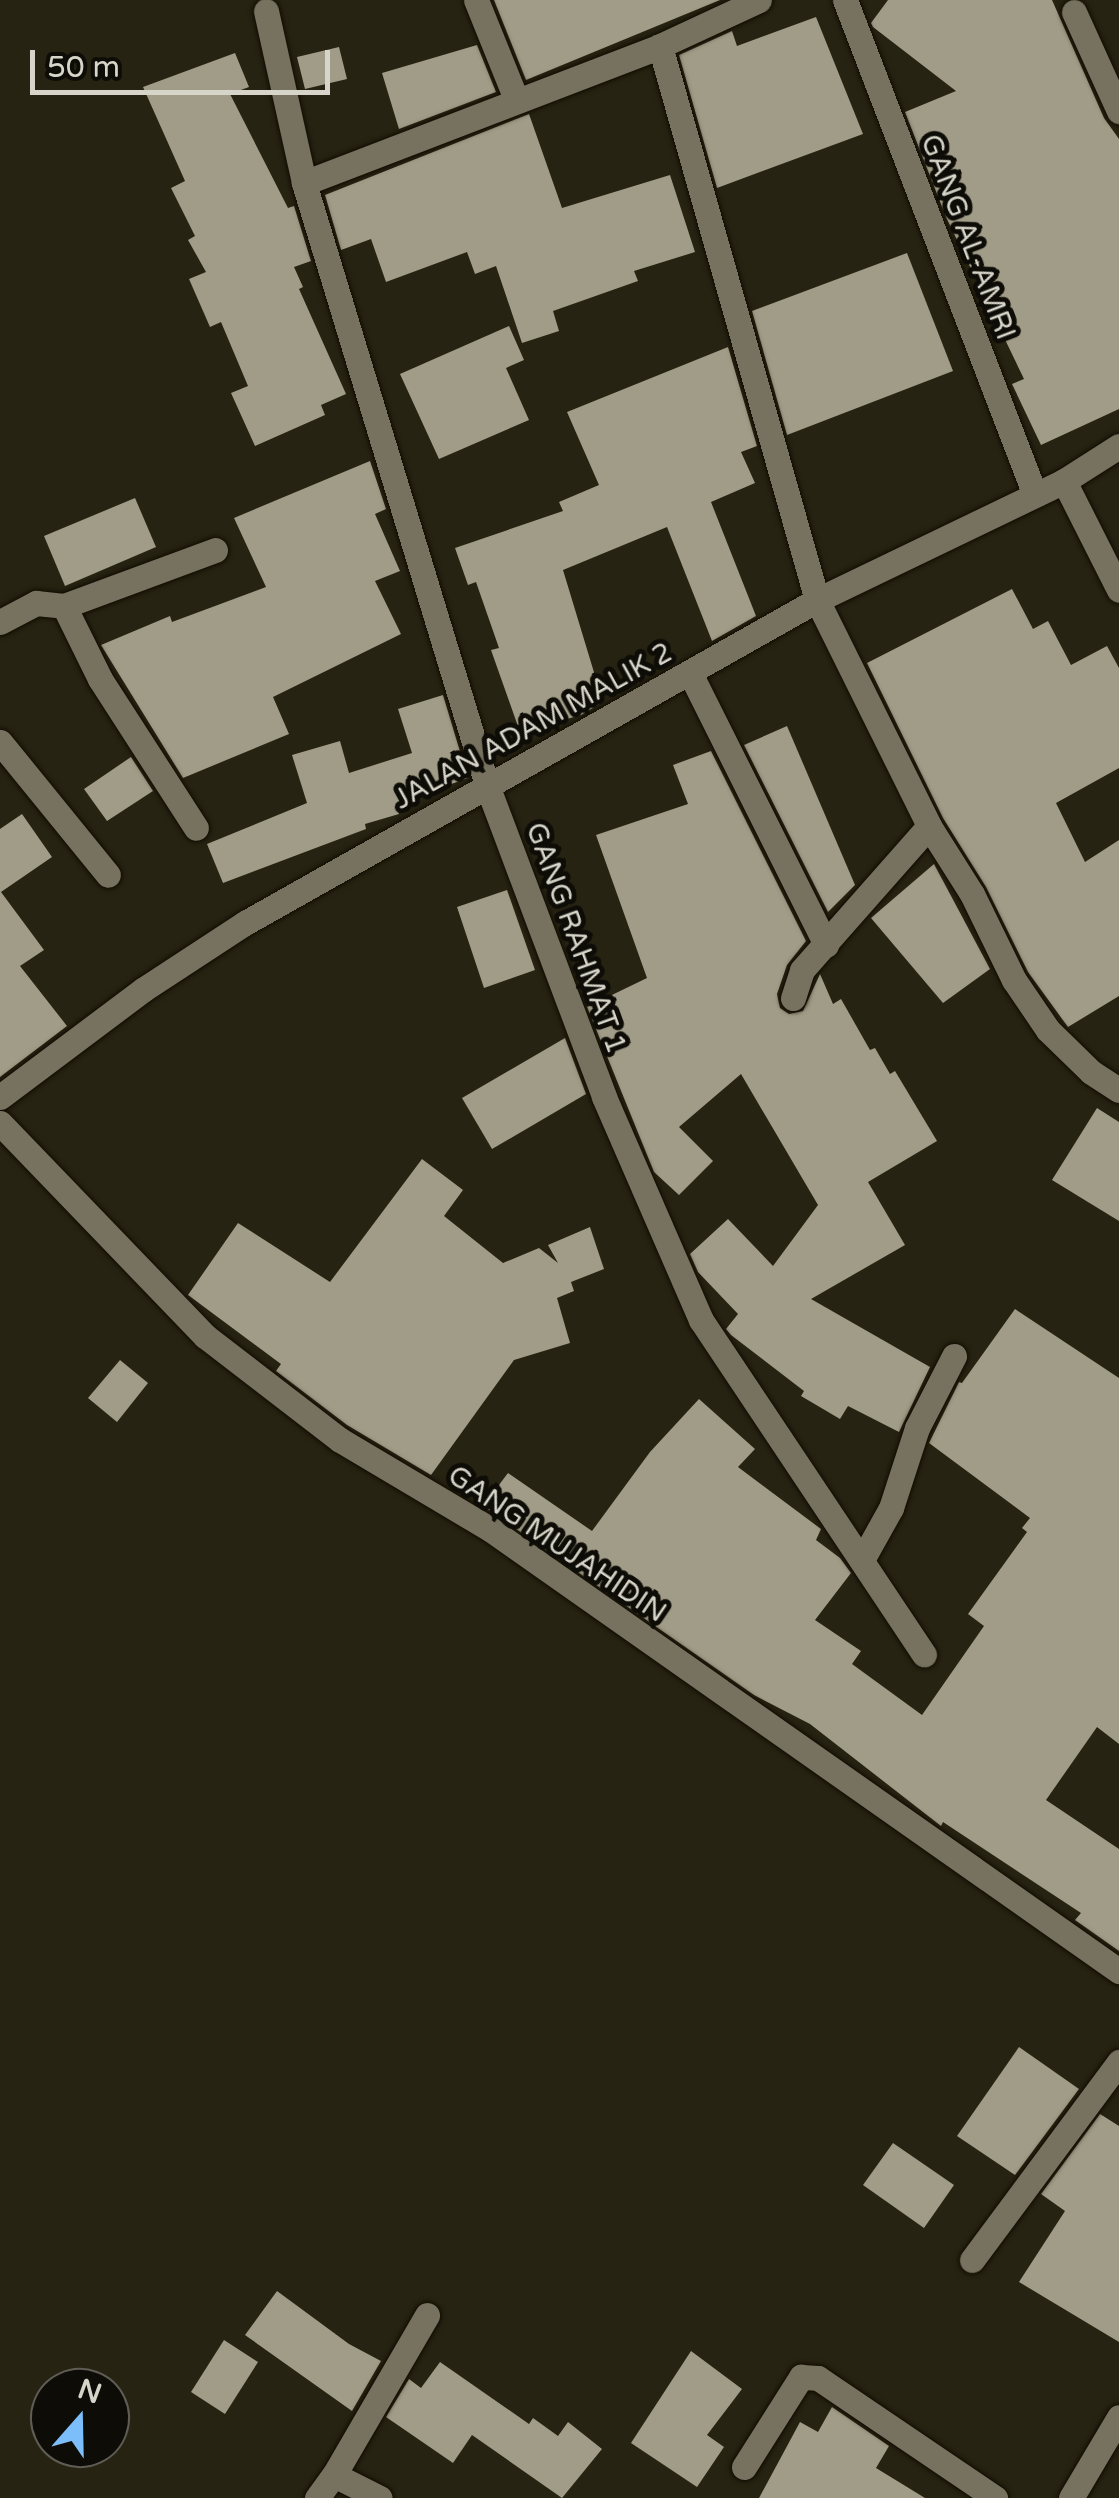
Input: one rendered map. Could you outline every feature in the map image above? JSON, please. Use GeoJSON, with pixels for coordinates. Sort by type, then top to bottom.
{"type":"FeatureCollection","features":[{"type":"Feature","properties":{"kind":"street"},"geometry":{"type":"LineString","coordinates":[[476,0],[516,100]]}},
{"type":"Feature","properties":{"kind":"street"},"geometry":{"type":"LineString","coordinates":[[304,183],[660,46],[759,0]]}},
{"type":"Feature","properties":{"kind":"street","name":"GANG AL-AMRI"},"geometry":{"type":"LineString","coordinates":[[844,0],[1036,495]]}},
{"type":"Feature","properties":{"kind":"street","name":"GANG RAHMAT 1"},"geometry":{"type":"LineString","coordinates":[[266,10],[304,183],[488,785],[604,1097],[701,1320],[924,1654]]}},
{"type":"Feature","properties":{"kind":"street"},"geometry":{"type":"LineString","coordinates":[[1074,12],[1119,111]]}},
{"type":"Feature","properties":{"kind":"street"},"geometry":{"type":"LineString","coordinates":[[660,46],[818,600],[929,826],[972,894],[1014,980],[1048,1030],[1091,1072],[1119,1090]]}},
{"type":"Feature","properties":{"kind":"street","name":"JALAN ADAM MALIK 2"},"geometry":{"type":"LineString","coordinates":[[0,1098],[144,989],[245,923],[818,600],[1064,481],[1119,446]]}},
{"type":"Feature","properties":{"kind":"street"},"geometry":{"type":"LineString","coordinates":[[1064,481],[1119,590]]}},
{"type":"Feature","properties":{"kind":"street"},"geometry":{"type":"LineString","coordinates":[[0,622],[36,603],[64,606],[215,550]]}},
{"type":"Feature","properties":{"kind":"street"},"geometry":{"type":"LineString","coordinates":[[64,606],[100,679],[196,828]]}},
{"type":"Feature","properties":{"kind":"street"},"geometry":{"type":"LineString","coordinates":[[690,672],[826,945]]}},
{"type":"Feature","properties":{"kind":"street"},"geometry":{"type":"LineString","coordinates":[[0,742],[108,875]]}},
{"type":"Feature","properties":{"kind":"street"},"geometry":{"type":"LineString","coordinates":[[793,998],[802,970],[880,877],[929,826]]}},
{"type":"Feature","properties":{"kind":"street","name":"GANG MUJAHIDIN"},"geometry":{"type":"LineString","coordinates":[[0,1123],[205,1336],[340,1440],[490,1529],[1119,1971]]}},
{"type":"Feature","properties":{"kind":"street"},"geometry":{"type":"LineString","coordinates":[[862,1560],[891,1508],[917,1428],[954,1356]]}},
{"type":"Feature","properties":{"kind":"street"},"geometry":{"type":"LineString","coordinates":[[972,2260],[1119,2062]]}},
{"type":"Feature","properties":{"kind":"street"},"geometry":{"type":"LineString","coordinates":[[318,2498],[375,2412],[427,2316]]}},
{"type":"Feature","properties":{"kind":"street"},"geometry":{"type":"LineString","coordinates":[[744,2467],[801,2378],[818,2378],[996,2498]]}},
{"type":"Feature","properties":{"kind":"street"},"geometry":{"type":"LineString","coordinates":[[1071,2498],[1119,2417]]}},
{"type":"Feature","properties":{"kind":"street"},"geometry":{"type":"LineString","coordinates":[[334,2474],[380,2498]]}},
{"type":"Feature","properties":{"kind":"building"},"geometry":{"type":"Polygon","coordinates":[[[494,0],[720,0],[526,80],[494,0]]]}},
{"type":"Feature","properties":{"kind":"building"},"geometry":{"type":"Polygon","coordinates":[[[888,0],[1052,0],[1104,118],[1119,139],[1119,409],[1041,445],[1012,384],[1024,379],[946,217],[905,112],[956,91],[873,27],[871,23],[888,0]]]}},
{"type":"Feature","properties":{"kind":"building"},"geometry":{"type":"Polygon","coordinates":[[[816,17],[863,134],[717,188],[679,55],[732,31],[737,46],[816,17]]]}},
{"type":"Feature","properties":{"kind":"building"},"geometry":{"type":"Polygon","coordinates":[[[477,45],[496,92],[399,129],[382,73],[477,45]]]}},
{"type":"Feature","properties":{"kind":"building"},"geometry":{"type":"Polygon","coordinates":[[[339,47],[347,79],[305,89],[297,57],[339,47]]]}},
{"type":"Feature","properties":{"kind":"building"},"geometry":{"type":"Polygon","coordinates":[[[235,53],[249,87],[230,94],[288,208],[294,206],[311,261],[294,267],[303,287],[299,289],[346,394],[321,405],[325,415],[255,446],[231,393],[248,386],[221,322],[210,327],[189,279],[206,272],[188,240],[195,236],[171,188],[185,181],[143,87],[235,53]]]}},
{"type":"Feature","properties":{"kind":"building"},"geometry":{"type":"Polygon","coordinates":[[[529,114],[562,208],[670,175],[695,252],[634,271],[638,281],[553,311],[559,331],[522,343],[496,266],[475,274],[467,252],[386,282],[371,239],[341,250],[325,195],[529,114]]]}},
{"type":"Feature","properties":{"kind":"building"},"geometry":{"type":"Polygon","coordinates":[[[907,253],[953,371],[787,435],[752,311],[907,253]]]}},
{"type":"Feature","properties":{"kind":"building"},"geometry":{"type":"Polygon","coordinates":[[[509,326],[524,360],[506,368],[529,420],[439,459],[400,374],[509,326]]]}},
{"type":"Feature","properties":{"kind":"building"},"geometry":{"type":"Polygon","coordinates":[[[728,347],[757,446],[741,452],[755,483],[711,502],[756,616],[712,641],[667,527],[563,570],[603,702],[581,715],[520,732],[491,650],[499,648],[476,582],[468,585],[455,548],[563,511],[559,502],[599,485],[567,412],[728,347]]]}},
{"type":"Feature","properties":{"kind":"building"},"geometry":{"type":"Polygon","coordinates":[[[370,461],[386,509],[375,514],[400,571],[375,581],[401,634],[273,697],[289,734],[183,778],[101,645],[170,616],[172,622],[266,587],[234,518],[370,461]]]}},
{"type":"Feature","properties":{"kind":"building"},"geometry":{"type":"Polygon","coordinates":[[[135,498],[156,547],[65,586],[44,536],[135,498]]]}},
{"type":"Feature","properties":{"kind":"building"},"geometry":{"type":"Polygon","coordinates":[[[1012,589],[1033,629],[1048,621],[1071,665],[1107,646],[1119,668],[1119,768],[1056,803],[1085,862],[1119,840],[1119,996],[1068,1027],[1028,972],[986,887],[943,818],[867,663],[1012,589]]]}},
{"type":"Feature","properties":{"kind":"building"},"geometry":{"type":"Polygon","coordinates":[[[443,695],[468,778],[396,804],[399,814],[365,824],[366,829],[223,883],[207,844],[307,803],[292,755],[340,741],[349,773],[412,753],[398,709],[443,695]]]}},
{"type":"Feature","properties":{"kind":"building"},"geometry":{"type":"Polygon","coordinates":[[[787,726],[855,885],[828,912],[744,745],[787,726]]]}},
{"type":"Feature","properties":{"kind":"building"},"geometry":{"type":"Polygon","coordinates":[[[711,751],[806,941],[787,965],[777,994],[780,1008],[789,1014],[803,1011],[820,974],[833,1004],[841,999],[870,1050],[875,1048],[890,1074],[895,1071],[937,1141],[868,1182],[905,1245],[811,1299],[930,1367],[899,1432],[848,1406],[840,1419],[801,1396],[804,1391],[726,1329],[738,1314],[698,1272],[690,1254],[728,1219],[773,1266],[818,1205],[741,1074],[679,1127],[713,1161],[679,1195],[654,1172],[587,1007],[647,978],[596,835],[688,804],[673,765],[711,751]]]}},
{"type":"Feature","properties":{"kind":"building"},"geometry":{"type":"Polygon","coordinates":[[[131,757],[153,791],[107,821],[84,789],[131,757]]]}},
{"type":"Feature","properties":{"kind":"building"},"geometry":{"type":"Polygon","coordinates":[[[22,814],[52,857],[1,892],[44,950],[20,966],[67,1026],[0,1077],[0,829],[22,814]]]}},
{"type":"Feature","properties":{"kind":"building"},"geometry":{"type":"Polygon","coordinates":[[[934,864],[990,969],[943,1003],[871,918],[934,864]]]}},
{"type":"Feature","properties":{"kind":"building"},"geometry":{"type":"Polygon","coordinates":[[[507,890],[535,970],[484,988],[457,907],[507,890]]]}},
{"type":"Feature","properties":{"kind":"building"},"geometry":{"type":"Polygon","coordinates":[[[565,1038],[586,1094],[492,1149],[462,1098],[565,1038]]]}},
{"type":"Feature","properties":{"kind":"building"},"geometry":{"type":"Polygon","coordinates":[[[1097,1108],[1119,1122],[1119,1221],[1052,1180],[1097,1108]]]}},
{"type":"Feature","properties":{"kind":"building"},"geometry":{"type":"Polygon","coordinates":[[[422,1159],[463,1190],[444,1216],[503,1263],[539,1248],[558,1263],[548,1245],[590,1227],[604,1269],[571,1282],[574,1291],[557,1298],[570,1343],[514,1360],[431,1475],[347,1425],[276,1371],[281,1364],[188,1295],[238,1223],[330,1282],[422,1159]]]}},
{"type":"Feature","properties":{"kind":"building"},"geometry":{"type":"Polygon","coordinates":[[[1015,1309],[1119,1378],[1119,1744],[1097,1727],[1046,1800],[1119,1849],[1119,1951],[1075,1920],[1081,1913],[943,1822],[941,1826],[810,1724],[754,1695],[483,1506],[508,1473],[592,1531],[650,1452],[699,1399],[755,1449],[738,1467],[821,1529],[816,1540],[840,1558],[851,1573],[815,1620],[861,1651],[852,1664],[922,1715],[984,1626],[968,1614],[1027,1532],[1022,1528],[1030,1518],[929,1443],[959,1382],[1015,1309]]]}},
{"type":"Feature","properties":{"kind":"building"},"geometry":{"type":"Polygon","coordinates":[[[120,1360],[148,1383],[117,1422],[88,1398],[120,1360]]]}},
{"type":"Feature","properties":{"kind":"building"},"geometry":{"type":"Polygon","coordinates":[[[1019,2047],[1079,2089],[1015,2175],[957,2136],[1019,2047]]]}},
{"type":"Feature","properties":{"kind":"building"},"geometry":{"type":"Polygon","coordinates":[[[1100,2114],[1119,2126],[1119,2342],[1019,2282],[1065,2211],[1041,2194],[1100,2114]]]}},
{"type":"Feature","properties":{"kind":"building"},"geometry":{"type":"Polygon","coordinates":[[[893,2143],[954,2185],[924,2228],[863,2185],[893,2143]]]}},
{"type":"Feature","properties":{"kind":"building"},"geometry":{"type":"Polygon","coordinates":[[[277,2291],[349,2344],[381,2361],[352,2411],[245,2335],[277,2291]]]}},
{"type":"Feature","properties":{"kind":"building"},"geometry":{"type":"Polygon","coordinates":[[[224,2340],[258,2362],[225,2414],[191,2392],[224,2340]]]}},
{"type":"Feature","properties":{"kind":"building"},"geometry":{"type":"Polygon","coordinates":[[[691,2351],[742,2389],[707,2435],[724,2447],[697,2487],[631,2443],[691,2351]]]}},
{"type":"Feature","properties":{"kind":"building"},"geometry":{"type":"Polygon","coordinates":[[[440,2362],[529,2424],[533,2418],[558,2436],[568,2422],[602,2449],[562,2498],[472,2435],[453,2463],[386,2417],[409,2379],[421,2388],[440,2362]]]}},
{"type":"Feature","properties":{"kind":"building"},"geometry":{"type":"Polygon","coordinates":[[[832,2407],[889,2446],[876,2468],[925,2498],[759,2498],[800,2422],[818,2432],[832,2407]]]}}]}
